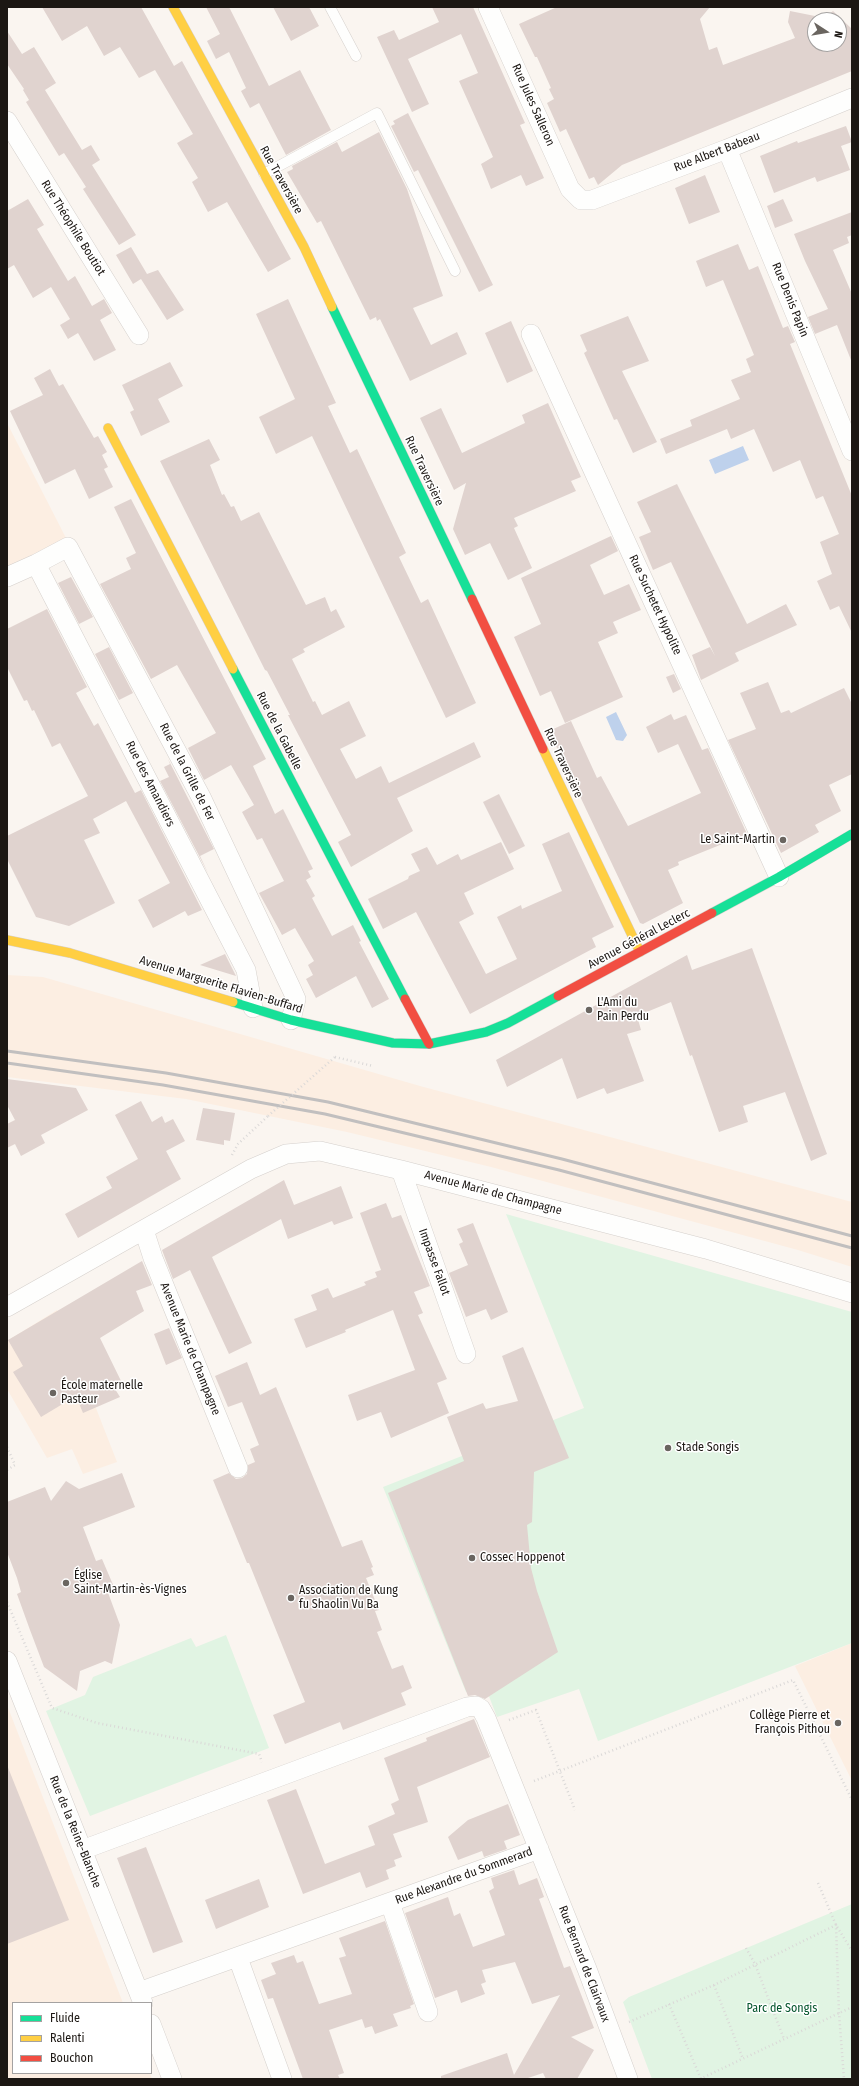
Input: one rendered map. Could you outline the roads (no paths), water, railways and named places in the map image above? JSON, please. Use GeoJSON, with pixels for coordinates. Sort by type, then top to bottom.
{"type":"FeatureCollection","features":[{"type":"Feature","properties":{"kind":"street","name":"Rue Traversière"},"geometry":{"type":"LineString","coordinates":[[174,7],[308,254],[640,952]]}},
{"type":"Feature","properties":{"kind":"street","name":"Rue Jules Salleron"},"geometry":{"type":"LineString","coordinates":[[488,7],[570,189],[581,200]]}},
{"type":"Feature","properties":{"kind":"street","name":"Rue Albert Babeau"},"geometry":{"type":"LineString","coordinates":[[581,200],[592,200],[727,149],[852,98]]}},
{"type":"Feature","properties":{"kind":"street","name":"Rue Théophile Boutiot"},"geometry":{"type":"LineString","coordinates":[[7,121],[139,335]]}},
{"type":"Feature","properties":{"kind":"street","name":"Rue Denis Papin"},"geometry":{"type":"LineString","coordinates":[[727,149],[852,451]]}},
{"type":"Feature","properties":{"kind":"street","name":"Rue Suchetet Hypolite"},"geometry":{"type":"LineString","coordinates":[[531,334],[779,877]]}},
{"type":"Feature","properties":{"kind":"street","name":"Rue de la Gabelle"},"geometry":{"type":"LineString","coordinates":[[108,428],[429,1044]]}},
{"type":"Feature","properties":{"kind":"street","name":"Rue de la Grille de Fer"},"geometry":{"type":"LineString","coordinates":[[44,560],[68,547],[202,799],[296,999],[291,1020]]}},
{"type":"Feature","properties":{"kind":"street"},"geometry":{"type":"LineString","coordinates":[[7,577],[44,560]]}},
{"type":"Feature","properties":{"kind":"street","name":"Rue des Amandiers"},"geometry":{"type":"LineString","coordinates":[[44,560],[246,970],[253,1008]]}},
{"type":"Feature","properties":{"kind":"street","name":"Avenue Général Leclerc"},"geometry":{"type":"LineString","coordinates":[[429,1044],[486,1032],[508,1023],[779,877],[852,834]]}},
{"type":"Feature","properties":{"kind":"street","name":"Avenue Marguerite Flavien-Buffard"},"geometry":{"type":"LineString","coordinates":[[7,940],[70,953],[291,1020],[393,1043],[429,1044]]}},
{"type":"Feature","properties":{"kind":"street","name":"Avenue Marie de Champagne"},"geometry":{"type":"LineString","coordinates":[[7,1308],[250,1169],[286,1154],[320,1151],[401,1170],[706,1249],[852,1293]]}},
{"type":"Feature","properties":{"kind":"street","name":"Impasse Fallot"},"geometry":{"type":"LineString","coordinates":[[401,1170],[466,1354]]}},
{"type":"Feature","properties":{"kind":"street","name":"Avenue Marie de Champagne"},"geometry":{"type":"LineString","coordinates":[[144,1230],[153,1258],[238,1468]]}},
{"type":"Feature","properties":{"kind":"street","name":"Rue de la Reine-Blanche"},"geometry":{"type":"LineString","coordinates":[[7,1661],[141,1997]]}},
{"type":"Feature","properties":{"kind":"street","name":"Rue Alexandre du Sommerard"},"geometry":{"type":"LineString","coordinates":[[82,1850],[467,1706],[476,1706],[481,1709],[539,1849],[238,1958],[141,1997]]}},
{"type":"Feature","properties":{"kind":"street","name":"Rue Bernard de Clairvaux"},"geometry":{"type":"LineString","coordinates":[[539,1849],[587,1969],[627,2079]]}},
{"type":"Feature","properties":{"kind":"street"},"geometry":{"type":"LineString","coordinates":[[390,1904],[428,2012]]}},
{"type":"Feature","properties":{"kind":"street"},"geometry":{"type":"LineString","coordinates":[[238,1958],[282,2079]]}},
{"type":"Feature","properties":{"kind":"street"},"geometry":{"type":"LineString","coordinates":[[152,2027],[172,2079]]}},
{"type":"Feature","properties":{"kind":"lane"},"geometry":{"type":"LineString","coordinates":[[330,7],[356,56]]}},
{"type":"Feature","properties":{"kind":"lane"},"geometry":{"type":"LineString","coordinates":[[264,174],[377,113],[455,271]]}},
{"type":"Feature","properties":{"kind":"water"},"geometry":{"type":"Polygon","coordinates":[[[743,446],[749,460],[715,474],[709,460],[743,446]]]}},
{"type":"Feature","properties":{"kind":"water"},"geometry":{"type":"Polygon","coordinates":[[[616,712],[627,735],[623,741],[616,740],[606,717],[616,712]]]}},
{"type":"Feature","properties":{"kind":"railway"},"geometry":{"type":"LineString","coordinates":[[7,1051],[166,1073],[328,1102],[562,1159],[852,1236]]}},
{"type":"Feature","properties":{"kind":"railway"},"geometry":{"type":"LineString","coordinates":[[7,1063],[163,1085],[325,1114],[559,1170],[852,1248]]}},
{"type":"Feature","properties":{"kind":"place","name":"Le Saint-Martin"},"geometry":{"type":"Point","coordinates":[783,840]}},
{"type":"Feature","properties":{"kind":"place","name":"L'Ami du Pain Perdu"},"geometry":{"type":"Point","coordinates":[589,1010]}},
{"type":"Feature","properties":{"kind":"place","name":"École maternelle Pasteur"},"geometry":{"type":"Point","coordinates":[53,1393]}},
{"type":"Feature","properties":{"kind":"place","name":"Stade Songis"},"geometry":{"type":"Point","coordinates":[668,1448]}},
{"type":"Feature","properties":{"kind":"place","name":"Cossec Hoppenot"},"geometry":{"type":"Point","coordinates":[472,1558]}},
{"type":"Feature","properties":{"kind":"place","name":"Église Saint-Martin-ès-Vignes"},"geometry":{"type":"Point","coordinates":[66,1583]}},
{"type":"Feature","properties":{"kind":"place","name":"Association de Kung fu Shaolin Vu Ba"},"geometry":{"type":"Point","coordinates":[291,1598]}},
{"type":"Feature","properties":{"kind":"place","name":"Collège Pierre et François Pithou"},"geometry":{"type":"Point","coordinates":[838,1723]}},
{"type":"Feature","properties":{"kind":"park label","name":"Parc de Songis"},"geometry":{"type":"Point","coordinates":[782,2009]}}]}
